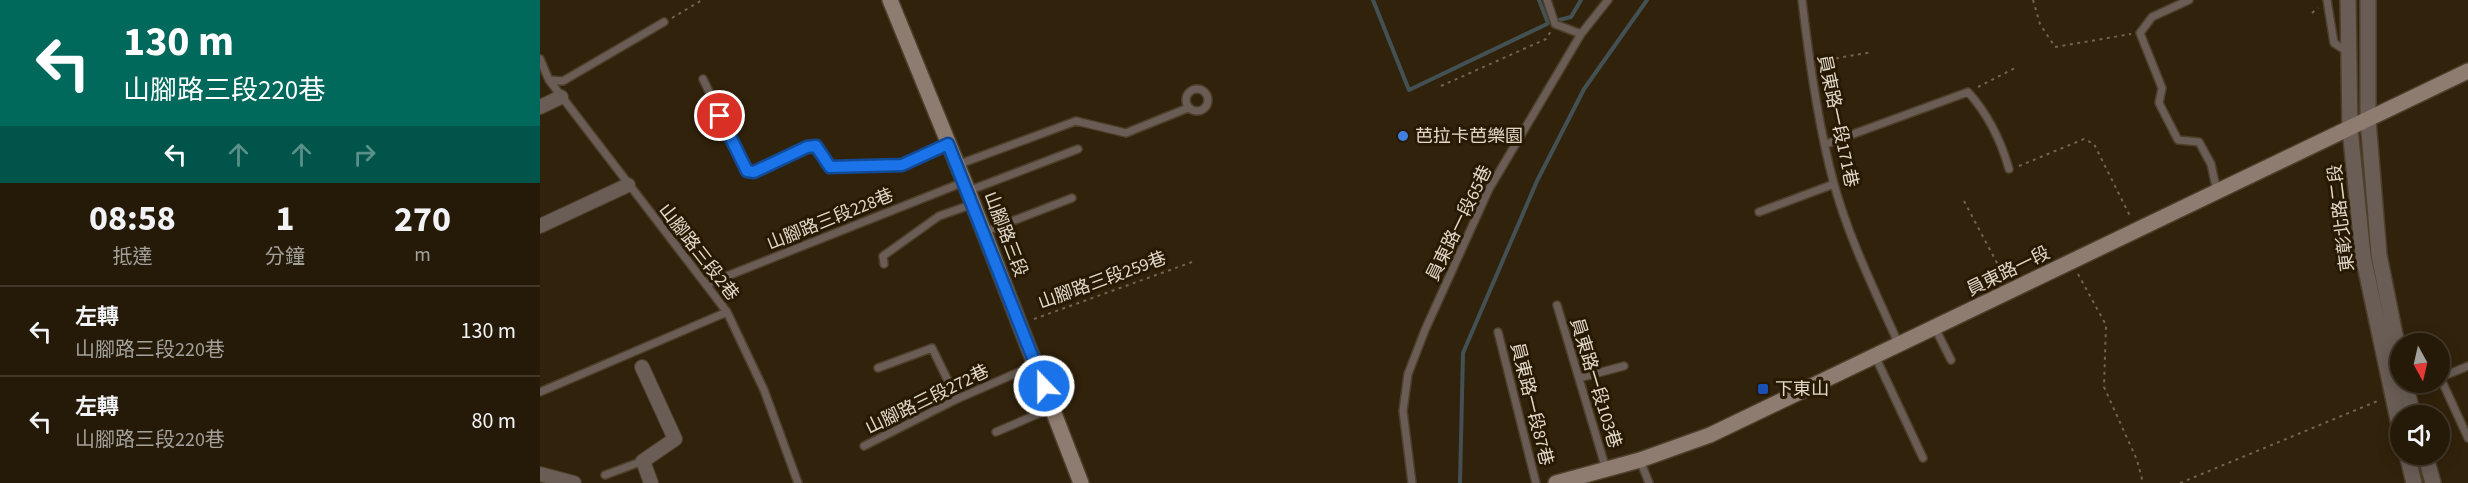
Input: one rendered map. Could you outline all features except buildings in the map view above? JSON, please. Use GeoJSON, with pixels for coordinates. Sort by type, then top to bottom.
{"type":"FeatureCollection","features":[{"type":"Feature","properties":{"kind":"main road","name":"山腳路三段"},"geometry":{"type":"LineString","coordinates":[[890,0],[969,192],[1081,483]]}},
{"type":"Feature","properties":{"kind":"main road","name":"員東路一段"},"geometry":{"type":"LineString","coordinates":[[1556,483],[1574,481],[1710,435],[2468,71]]}},
{"type":"Feature","properties":{"kind":"street","name":"東彰北路二段"},"geometry":{"type":"LineString","coordinates":[[2348,0],[2350,129],[2363,256],[2394,405]]}},
{"type":"Feature","properties":{"kind":"street","name":"東彰北路二段"},"geometry":{"type":"LineString","coordinates":[[2368,0],[2368,120],[2379,255],[2395,333]]}},
{"type":"Feature","properties":{"kind":"street"},"geometry":{"type":"LineString","coordinates":[[540,107],[561,97]]}},
{"type":"Feature","properties":{"kind":"street"},"geometry":{"type":"LineString","coordinates":[[540,226],[628,185]]}},
{"type":"Feature","properties":{"kind":"street"},"geometry":{"type":"LineString","coordinates":[[642,367],[675,439],[643,460],[651,483]]}},
{"type":"Feature","properties":{"kind":"street"},"geometry":{"type":"LineString","coordinates":[[2410,465],[2414,483]]}},
{"type":"Feature","properties":{"kind":"street"},"geometry":{"type":"LineString","coordinates":[[2428,465],[2433,483]]}},
{"type":"Feature","properties":{"kind":"street"},"geometry":{"type":"LineString","coordinates":[[540,474],[574,483]]}},
{"type":"Feature","properties":{"kind":"lane"},"geometry":{"type":"LineString","coordinates":[[1547,0],[1555,24],[1581,34]]}},
{"type":"Feature","properties":{"kind":"lane","name":"員東路一段65巷"},"geometry":{"type":"LineString","coordinates":[[1412,483],[1403,411],[1408,374],[1425,330],[1489,189],[1581,34],[1608,0]]}},
{"type":"Feature","properties":{"kind":"lane","name":"員東路一段171巷"},"geometry":{"type":"LineString","coordinates":[[1802,0],[1810,64],[1834,184],[1867,273],[1899,345]]}},
{"type":"Feature","properties":{"kind":"lane"},"geometry":{"type":"LineString","coordinates":[[2189,0],[2151,17],[2140,33],[2162,88],[2159,103],[2166,120],[2178,140],[2199,142],[2211,164],[2217,192]]}},
{"type":"Feature","properties":{"kind":"lane"},"geometry":{"type":"LineString","coordinates":[[2327,0],[2334,43],[2349,52]]}},
{"type":"Feature","properties":{"kind":"lane"},"geometry":{"type":"LineString","coordinates":[[549,81],[563,81],[664,22]]}},
{"type":"Feature","properties":{"kind":"lane","name":"山腳路三段2巷"},"geometry":{"type":"LineString","coordinates":[[540,59],[549,81],[727,312],[764,390],[798,483]]}},
{"type":"Feature","properties":{"kind":"lane"},"geometry":{"type":"LineString","coordinates":[[703,79],[747,171],[754,172],[807,147],[816,146],[830,167],[883,166],[902,165],[948,144]]}},
{"type":"Feature","properties":{"kind":"lane"},"geometry":{"type":"LineString","coordinates":[[1826,144],[1968,92],[1982,108],[2003,150],[2009,170]]}},
{"type":"Feature","properties":{"kind":"lane"},"geometry":{"type":"LineString","coordinates":[[957,165],[1076,121],[1126,133],[1188,108]]}},
{"type":"Feature","properties":{"kind":"lane"},"geometry":{"type":"LineString","coordinates":[[884,264],[883,256],[969,192],[1078,149]]}},
{"type":"Feature","properties":{"kind":"lane"},"geometry":{"type":"LineString","coordinates":[[1759,212],[1834,184]]}},
{"type":"Feature","properties":{"kind":"lane","name":"山腳路三段228巷"},"geometry":{"type":"LineString","coordinates":[[707,284],[969,192]]}},
{"type":"Feature","properties":{"kind":"lane"},"geometry":{"type":"LineString","coordinates":[[984,232],[1071,198]]}},
{"type":"Feature","properties":{"kind":"lane","name":"員東路一段103巷"},"geometry":{"type":"LineString","coordinates":[[1557,305],[1606,469]]}},
{"type":"Feature","properties":{"kind":"lane"},"geometry":{"type":"LineString","coordinates":[[540,392],[727,312]]}},
{"type":"Feature","properties":{"kind":"lane"},"geometry":{"type":"LineString","coordinates":[[1935,328],[1951,360]]}},
{"type":"Feature","properties":{"kind":"lane","name":"員東路一段87巷"},"geometry":{"type":"LineString","coordinates":[[1498,332],[1536,483]]}},
{"type":"Feature","properties":{"kind":"lane"},"geometry":{"type":"LineString","coordinates":[[878,368],[932,348],[957,399]]}},
{"type":"Feature","properties":{"kind":"lane"},"geometry":{"type":"LineString","coordinates":[[1875,356],[1923,458]]}},
{"type":"Feature","properties":{"kind":"lane","name":"山腳路三段272巷"},"geometry":{"type":"LineString","coordinates":[[864,446],[957,399],[1036,365]]}},
{"type":"Feature","properties":{"kind":"lane"},"geometry":{"type":"LineString","coordinates":[[1579,378],[1624,366]]}},
{"type":"Feature","properties":{"kind":"lane"},"geometry":{"type":"LineString","coordinates":[[2450,373],[2468,366]]}},
{"type":"Feature","properties":{"kind":"lane"},"geometry":{"type":"LineString","coordinates":[[2447,393],[2468,438]]}},
{"type":"Feature","properties":{"kind":"lane"},"geometry":{"type":"LineString","coordinates":[[996,432],[1053,407]]}},
{"type":"Feature","properties":{"kind":"lane"},"geometry":{"type":"LineString","coordinates":[[605,475],[643,460]]}},
{"type":"Feature","properties":{"kind":"lane"},"geometry":{"type":"LineString","coordinates":[[1641,460],[1649,483]]}},
{"type":"Feature","properties":{"kind":"path"},"geometry":{"type":"LineString","coordinates":[[664,22],[702,0]]}},
{"type":"Feature","properties":{"kind":"path"},"geometry":{"type":"LineString","coordinates":[[2033,0],[2040,24],[2055,48],[2140,33]]}},
{"type":"Feature","properties":{"kind":"path"},"geometry":{"type":"LineString","coordinates":[[1441,86],[1546,39],[1555,24]]}},
{"type":"Feature","properties":{"kind":"path"},"geometry":{"type":"LineString","coordinates":[[1810,64],[1872,52]]}},
{"type":"Feature","properties":{"kind":"path"},"geometry":{"type":"LineString","coordinates":[[1968,92],[2017,67]]}},
{"type":"Feature","properties":{"kind":"path"},"geometry":{"type":"LineString","coordinates":[[2009,170],[2084,140],[2094,144],[2136,230]]}},
{"type":"Feature","properties":{"kind":"path"},"geometry":{"type":"LineString","coordinates":[[1964,201],[2012,290]]}},
{"type":"Feature","properties":{"kind":"path","name":"山腳路三段259巷"},"geometry":{"type":"LineString","coordinates":[[1020,325],[1195,261]]}},
{"type":"Feature","properties":{"kind":"path"},"geometry":{"type":"LineString","coordinates":[[2071,261],[2106,325],[2104,387],[2137,460],[2143,483]]}},
{"type":"Feature","properties":{"kind":"path"},"geometry":{"type":"LineString","coordinates":[[2180,483],[2391,395]]}},
{"type":"Feature","properties":{"kind":"waterway"},"geometry":{"type":"LineString","coordinates":[[1373,0],[1409,90],[1547,24]]}},
{"type":"Feature","properties":{"kind":"waterway"},"geometry":{"type":"LineString","coordinates":[[1539,0],[1548,23]]}},
{"type":"Feature","properties":{"kind":"waterway"},"geometry":{"type":"LineString","coordinates":[[1555,21],[1571,17],[1581,0]]}},
{"type":"Feature","properties":{"kind":"waterway"},"geometry":{"type":"LineString","coordinates":[[1460,483],[1463,353],[1537,181],[1584,89],[1647,0]]}},
{"type":"Feature","properties":{"kind":"place","name":"芭拉卡芭樂園"},"geometry":{"type":"Point","coordinates":[1403,136]}},
{"type":"Feature","properties":{"kind":"place","name":"下東山"},"geometry":{"type":"Point","coordinates":[1763,389]}},
{"type":"Feature","properties":{"kind":"route"},"geometry":{"type":"LineString","coordinates":[[720,116],[747,171],[754,172],[807,147],[816,146],[830,167],[883,166],[902,165],[948,144],[1044,386]]}}]}
